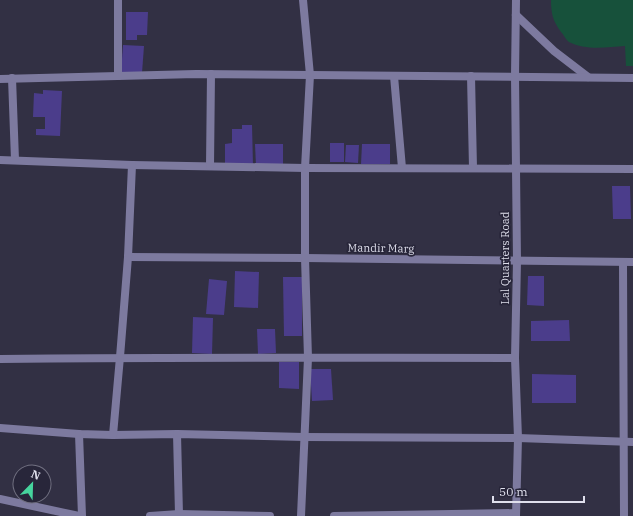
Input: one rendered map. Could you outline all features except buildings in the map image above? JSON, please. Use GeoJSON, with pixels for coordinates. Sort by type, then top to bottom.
{"type":"FeatureCollection","features":[{"type":"Feature","properties":{"kind":"street"},"geometry":{"type":"LineString","coordinates":[[118,0],[118,76]]}},
{"type":"Feature","properties":{"kind":"street"},"geometry":{"type":"LineString","coordinates":[[301,516],[308,358],[305,258],[305,168],[310,75],[303,0]]}},
{"type":"Feature","properties":{"kind":"street","name":"Lal Quarters Road"},"geometry":{"type":"LineString","coordinates":[[516,0],[515,76],[518,261],[515,358],[518,438],[516,514]]}},
{"type":"Feature","properties":{"kind":"street"},"geometry":{"type":"LineString","coordinates":[[516,15],[554,51],[588,77]]}},
{"type":"Feature","properties":{"kind":"street"},"geometry":{"type":"LineString","coordinates":[[210,166],[211,74]]}},
{"type":"Feature","properties":{"kind":"street"},"geometry":{"type":"LineString","coordinates":[[0,79],[211,74],[633,78]]}},
{"type":"Feature","properties":{"kind":"street"},"geometry":{"type":"LineString","coordinates":[[394,76],[402,168]]}},
{"type":"Feature","properties":{"kind":"street"},"geometry":{"type":"LineString","coordinates":[[471,76],[473,168]]}},
{"type":"Feature","properties":{"kind":"street"},"geometry":{"type":"LineString","coordinates":[[12,78],[15,160]]}},
{"type":"Feature","properties":{"kind":"street"},"geometry":{"type":"LineString","coordinates":[[0,160],[305,168],[633,169]]}},
{"type":"Feature","properties":{"kind":"street"},"geometry":{"type":"LineString","coordinates":[[113,435],[128,257],[132,164]]}},
{"type":"Feature","properties":{"kind":"street","name":"Mandir Marg"},"geometry":{"type":"LineString","coordinates":[[128,257],[633,262]]}},
{"type":"Feature","properties":{"kind":"street"},"geometry":{"type":"LineString","coordinates":[[623,262],[624,516]]}},
{"type":"Feature","properties":{"kind":"street"},"geometry":{"type":"LineString","coordinates":[[0,359],[120,357],[515,358]]}},
{"type":"Feature","properties":{"kind":"street"},"geometry":{"type":"LineString","coordinates":[[0,428],[113,435],[177,434],[304,437],[518,438],[633,442]]}},
{"type":"Feature","properties":{"kind":"street"},"geometry":{"type":"LineString","coordinates":[[79,434],[82,516]]}},
{"type":"Feature","properties":{"kind":"street"},"geometry":{"type":"LineString","coordinates":[[177,434],[178,514]]}},
{"type":"Feature","properties":{"kind":"street"},"geometry":{"type":"LineString","coordinates":[[0,499],[79,516]]}},
{"type":"Feature","properties":{"kind":"street"},"geometry":{"type":"LineString","coordinates":[[150,516],[178,514],[270,516]]}},
{"type":"Feature","properties":{"kind":"street"},"geometry":{"type":"LineString","coordinates":[[334,516],[516,514]]}},
{"type":"Feature","properties":{"kind":"green space"},"geometry":{"type":"Polygon","coordinates":[[[551,0],[633,0],[633,66],[626,66],[625,46],[604,48],[583,47],[569,42],[554,21],[551,0]]]}}]}
